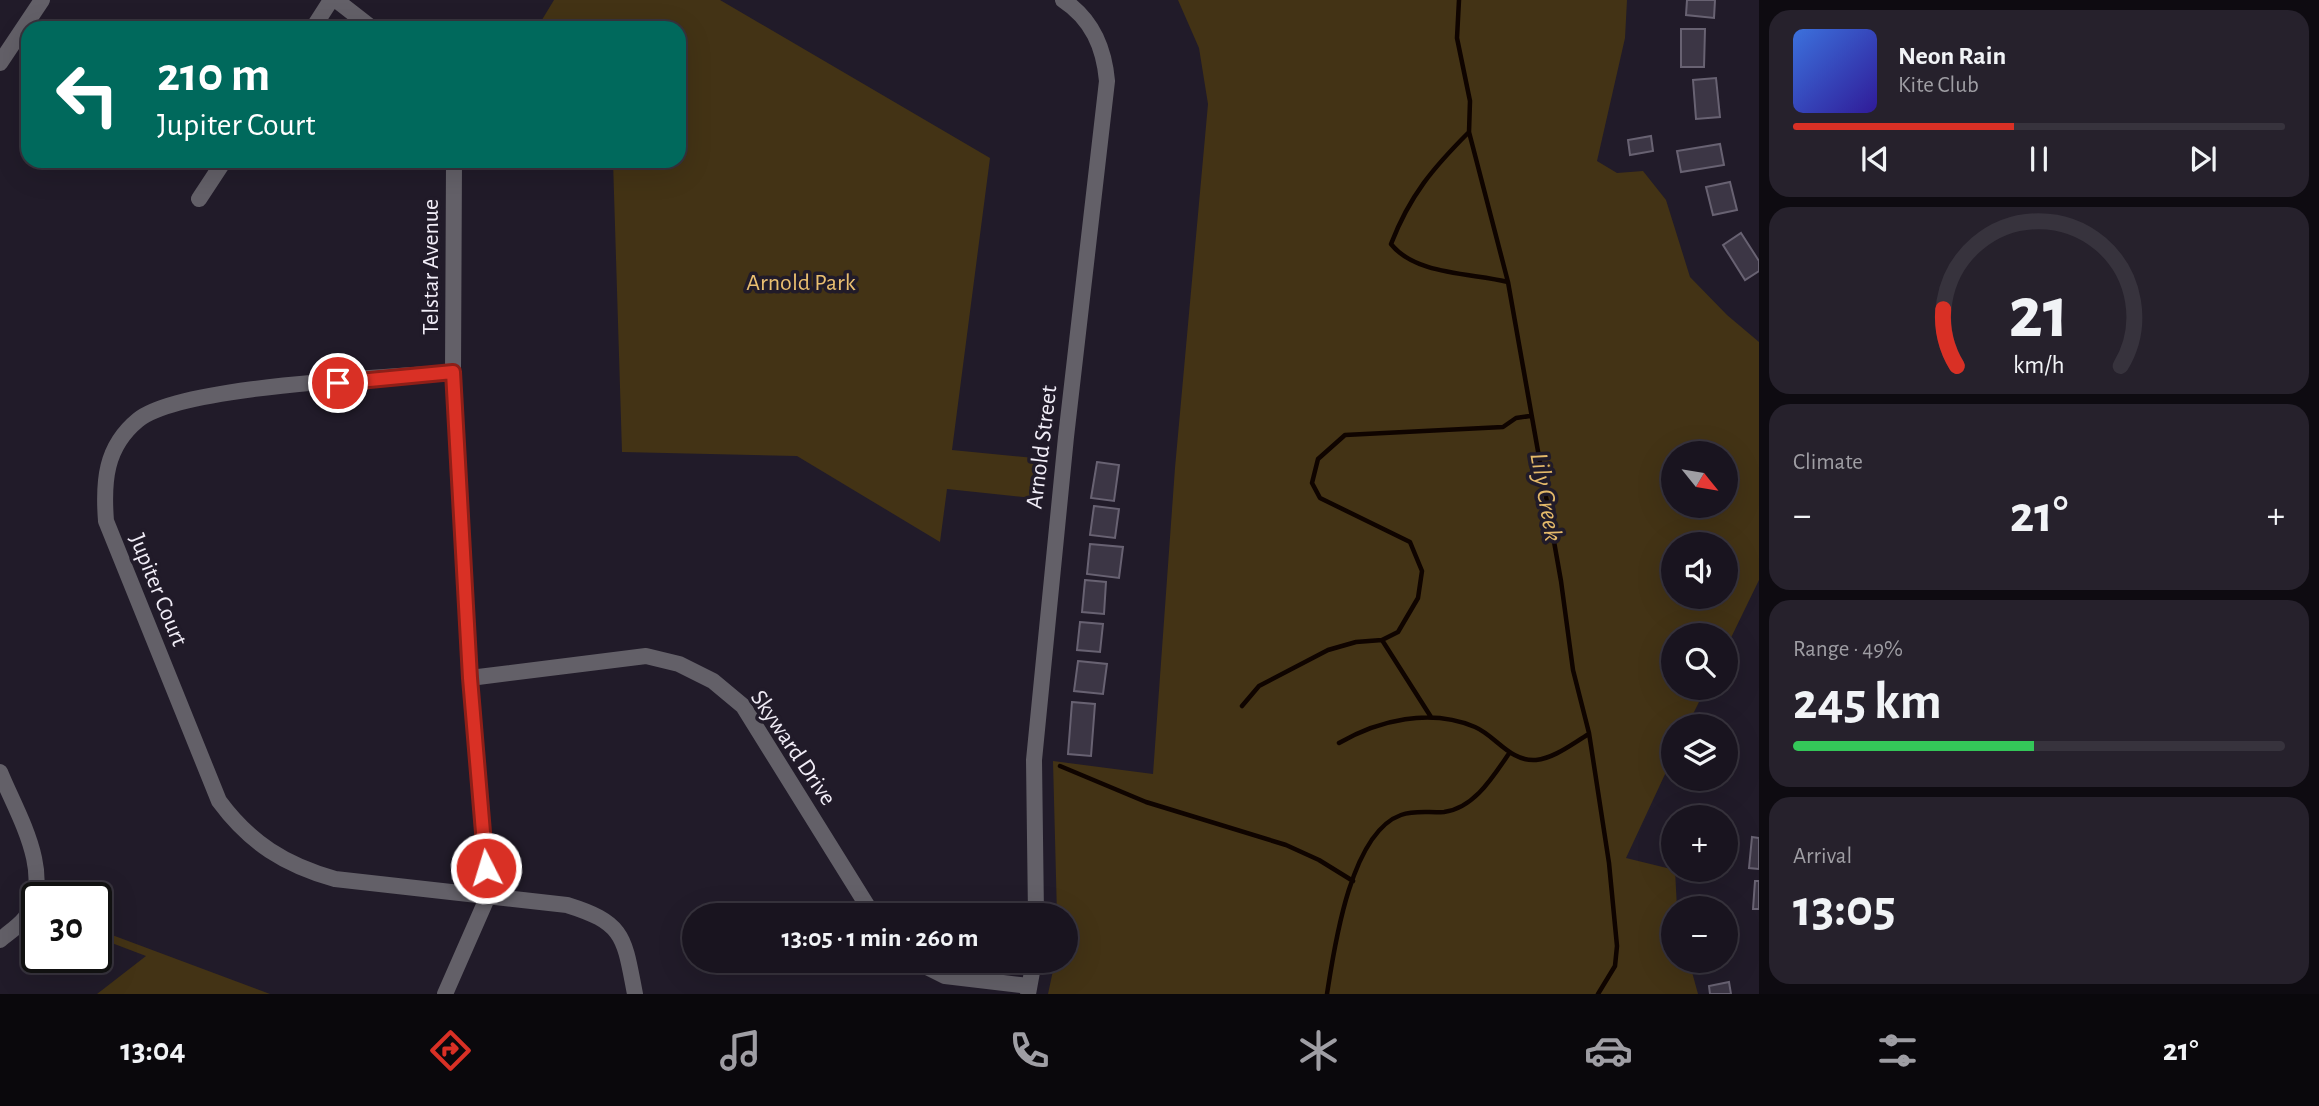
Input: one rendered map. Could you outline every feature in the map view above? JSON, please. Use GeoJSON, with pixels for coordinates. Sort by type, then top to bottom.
{"type":"FeatureCollection","features":[{"type":"Feature","properties":{"kind":"street"},"geometry":{"type":"LineString","coordinates":[[28,21],[42,0]]}},
{"type":"Feature","properties":{"kind":"street"},"geometry":{"type":"LineString","coordinates":[[318,21],[334,0],[362,21]]}},
{"type":"Feature","properties":{"kind":"street","name":"Arnold Street"},"geometry":{"type":"LineString","coordinates":[[1037,903],[1034,760],[1066,437],[1107,81],[1105,62],[1092,29],[1074,7],[1063,0]]}},
{"type":"Feature","properties":{"kind":"street"},"geometry":{"type":"LineString","coordinates":[[0,63],[21,32]]}},
{"type":"Feature","properties":{"kind":"street"},"geometry":{"type":"LineString","coordinates":[[199,199],[219,168]]}},
{"type":"Feature","properties":{"kind":"street","name":"Telstar Avenue"},"geometry":{"type":"LineString","coordinates":[[445,994],[488,895],[470,678],[453,372],[454,168]]}},
{"type":"Feature","properties":{"kind":"street","name":"Jupiter Court"},"geometry":{"type":"LineString","coordinates":[[453,372],[263,389],[175,403],[139,419],[114,448],[103,485],[106,521],[219,801],[240,830],[298,868],[335,879],[567,905],[596,914],[617,929],[627,954],[635,994]]}},
{"type":"Feature","properties":{"kind":"street","name":"Skyward Drive"},"geometry":{"type":"LineString","coordinates":[[470,678],[646,656],[679,664],[713,681],[743,706],[866,903]]}},
{"type":"Feature","properties":{"kind":"street"},"geometry":{"type":"LineString","coordinates":[[0,772],[34,856],[36,889],[25,918],[0,940]]}},
{"type":"Feature","properties":{"kind":"street"},"geometry":{"type":"LineString","coordinates":[[939,973],[1028,990]]}},
{"type":"Feature","properties":{"kind":"green space","name":"Arnold Park"},"geometry":{"type":"Polygon","coordinates":[[[554,0],[720,0],[990,158],[952,450],[1045,459],[1041,499],[947,489],[940,542],[797,456],[622,452],[613,168],[686,168],[686,21],[541,21],[554,0]]]}},
{"type":"Feature","properties":{"kind":"green space"},"geometry":{"type":"Polygon","coordinates":[[[1178,0],[1627,0],[1625,38],[1597,161],[1617,173],[1643,171],[1666,200],[1690,277],[1727,315],[1759,342],[1759,580],[1738,623],[1661,623],[1661,700],[1700,700],[1693,714],[1661,714],[1661,783],[1626,858],[1661,867],[1661,882],[1676,882],[1676,896],[1661,896],[1661,973],[1692,973],[1698,994],[1048,994],[1052,973],[1078,973],[1078,903],[1057,903],[1053,761],[1153,774],[1175,468],[1208,104],[1199,48],[1178,0]]]}},
{"type":"Feature","properties":{"kind":"green space"},"geometry":{"type":"Polygon","coordinates":[[[112,935],[270,994],[97,994],[146,956],[112,943],[112,935]]]}},
{"type":"Feature","properties":{"kind":"building"},"geometry":{"type":"Polygon","coordinates":[[[1687,0],[1715,0],[1714,18],[1686,15],[1687,0]]]}},
{"type":"Feature","properties":{"kind":"building"},"geometry":{"type":"Polygon","coordinates":[[[1681,29],[1705,29],[1704,67],[1681,67],[1681,29]]]}},
{"type":"Feature","properties":{"kind":"building"},"geometry":{"type":"Polygon","coordinates":[[[1716,78],[1720,117],[1696,119],[1693,80],[1716,78]]]}},
{"type":"Feature","properties":{"kind":"building"},"geometry":{"type":"Polygon","coordinates":[[[1651,136],[1653,151],[1630,155],[1628,140],[1651,136]]]}},
{"type":"Feature","properties":{"kind":"building"},"geometry":{"type":"Polygon","coordinates":[[[1720,144],[1724,165],[1681,172],[1677,151],[1720,144]]]}},
{"type":"Feature","properties":{"kind":"building"},"geometry":{"type":"Polygon","coordinates":[[[1730,182],[1737,210],[1713,215],[1706,187],[1730,182]]]}},
{"type":"Feature","properties":{"kind":"building"},"geometry":{"type":"Polygon","coordinates":[[[1741,233],[1759,261],[1759,271],[1745,280],[1723,245],[1741,233]]]}},
{"type":"Feature","properties":{"kind":"building"},"geometry":{"type":"Polygon","coordinates":[[[1097,462],[1119,465],[1114,501],[1091,498],[1097,462]]]}},
{"type":"Feature","properties":{"kind":"building"},"geometry":{"type":"Polygon","coordinates":[[[1094,506],[1119,509],[1115,538],[1090,535],[1094,506]]]}},
{"type":"Feature","properties":{"kind":"building"},"geometry":{"type":"Polygon","coordinates":[[[1090,544],[1123,547],[1119,578],[1087,574],[1090,544]]]}},
{"type":"Feature","properties":{"kind":"building"},"geometry":{"type":"Polygon","coordinates":[[[1085,580],[1106,582],[1104,614],[1082,612],[1085,580]]]}},
{"type":"Feature","properties":{"kind":"building"},"geometry":{"type":"Polygon","coordinates":[[[1080,622],[1103,624],[1100,652],[1077,650],[1080,622]]]}},
{"type":"Feature","properties":{"kind":"building"},"geometry":{"type":"Polygon","coordinates":[[[1078,661],[1107,664],[1103,694],[1074,691],[1078,661]]]}},
{"type":"Feature","properties":{"kind":"building"},"geometry":{"type":"Polygon","coordinates":[[[1072,702],[1095,704],[1091,756],[1068,754],[1072,702]]]}},
{"type":"Feature","properties":{"kind":"building"},"geometry":{"type":"Polygon","coordinates":[[[1752,837],[1759,838],[1759,869],[1749,868],[1752,837]]]}},
{"type":"Feature","properties":{"kind":"building"},"geometry":{"type":"Polygon","coordinates":[[[1755,881],[1759,881],[1759,909],[1753,909],[1755,881]]]}},
{"type":"Feature","properties":{"kind":"building"},"geometry":{"type":"Polygon","coordinates":[[[1729,982],[1731,994],[1710,994],[1709,986],[1729,982]]]}},
{"type":"Feature","properties":{"kind":"waterway","name":"Lily Creek"},"geometry":{"type":"LineString","coordinates":[[1459,0],[1457,38],[1470,101],[1469,132],[1508,282],[1561,581],[1573,670],[1589,733],[1609,863],[1617,946],[1615,966],[1598,994]]}},
{"type":"Feature","properties":{"kind":"waterway"},"geometry":{"type":"LineString","coordinates":[[1469,132],[1424,183],[1406,211],[1391,244],[1414,262],[1429,267],[1508,282]]}},
{"type":"Feature","properties":{"kind":"waterway"},"geometry":{"type":"LineString","coordinates":[[1242,706],[1259,686],[1328,650],[1356,642],[1382,640],[1398,632],[1418,598],[1422,571],[1410,542],[1320,498],[1312,483],[1318,459],[1345,435],[1503,427],[1516,418],[1530,416]]}},
{"type":"Feature","properties":{"kind":"waterway"},"geometry":{"type":"LineString","coordinates":[[1382,640],[1431,717]]}},
{"type":"Feature","properties":{"kind":"waterway"},"geometry":{"type":"LineString","coordinates":[[1339,743],[1388,723],[1405,719],[1440,718],[1475,727],[1518,757],[1536,760],[1557,753],[1589,734]]}},
{"type":"Feature","properties":{"kind":"waterway"},"geometry":{"type":"LineString","coordinates":[[1327,994],[1340,922],[1357,868],[1369,844],[1383,826],[1401,815],[1444,812],[1465,804],[1483,789],[1510,752]]}},
{"type":"Feature","properties":{"kind":"waterway"},"geometry":{"type":"LineString","coordinates":[[1060,766],[1146,802],[1286,845],[1319,860],[1353,881]]}},
{"type":"Feature","properties":{"kind":"route"},"geometry":{"type":"LineString","coordinates":[[338,383],[453,372],[470,678],[486,868]]}}]}
